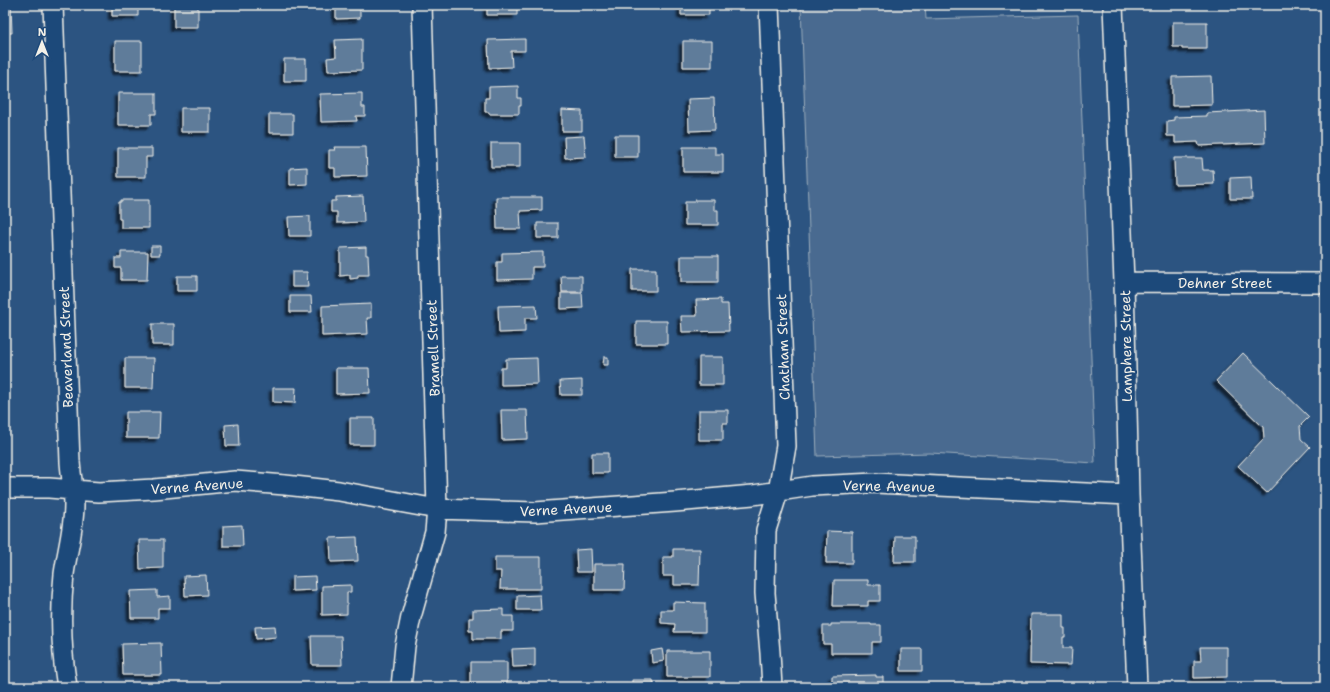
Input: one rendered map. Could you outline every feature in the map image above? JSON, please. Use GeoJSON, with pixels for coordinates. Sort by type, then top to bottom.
{"type":"FeatureCollection","features":[{"type":"Feature","properties":{"kind":"street","name":"Beaverland Street"},"geometry":{"type":"LineString","coordinates":[[53,5],[72,490],[74,505],[64,576],[61,629],[62,659],[67,687]]}},
{"type":"Feature","properties":{"kind":"street","name":"Bramell Street"},"geometry":{"type":"LineString","coordinates":[[401,687],[405,646],[411,617],[435,532],[437,508],[422,5]]}},
{"type":"Feature","properties":{"kind":"street","name":"Chatham Street"},"geometry":{"type":"LineString","coordinates":[[769,5],[786,446],[778,492],[766,530],[764,565],[765,593],[772,687]]}},
{"type":"Feature","properties":{"kind":"street","name":"Lamphere Street"},"geometry":{"type":"LineString","coordinates":[[1113,5],[1124,282],[1129,495],[1137,687]]}},
{"type":"Feature","properties":{"kind":"street","name":"Dehner Street"},"geometry":{"type":"LineString","coordinates":[[1124,282],[1325,283]]}},
{"type":"Feature","properties":{"kind":"street","name":"Verne Avenue"},"geometry":{"type":"LineString","coordinates":[[5,488],[49,488],[99,492],[154,489],[235,481],[339,491],[437,508],[535,512],[675,502],[778,492],[812,486],[875,484],[1129,495]]}},
{"type":"Feature","properties":{"kind":"shaded area"},"geometry":{"type":"Polygon","coordinates":[[[801,5],[925,5],[926,19],[1078,15],[1095,463],[930,453],[817,456],[801,5]]]}},
{"type":"Feature","properties":{"kind":"building"},"geometry":{"type":"Polygon","coordinates":[[[5,5],[11,5],[12,33],[5,33],[5,5]]]}},
{"type":"Feature","properties":{"kind":"building"},"geometry":{"type":"Polygon","coordinates":[[[112,5],[138,5],[138,16],[112,16],[112,5]]]}},
{"type":"Feature","properties":{"kind":"building"},"geometry":{"type":"Polygon","coordinates":[[[174,5],[198,5],[198,27],[174,27],[174,5]]]}},
{"type":"Feature","properties":{"kind":"building"},"geometry":{"type":"Polygon","coordinates":[[[336,5],[360,5],[360,18],[336,19],[336,5]]]}},
{"type":"Feature","properties":{"kind":"building"},"geometry":{"type":"Polygon","coordinates":[[[487,5],[517,5],[517,15],[487,15],[487,5]]]}},
{"type":"Feature","properties":{"kind":"building"},"geometry":{"type":"Polygon","coordinates":[[[681,5],[709,5],[709,15],[681,15],[681,5]]]}},
{"type":"Feature","properties":{"kind":"building"},"geometry":{"type":"Polygon","coordinates":[[[1173,22],[1207,22],[1207,49],[1182,49],[1182,47],[1173,47],[1173,22]]]}},
{"type":"Feature","properties":{"kind":"building"},"geometry":{"type":"Polygon","coordinates":[[[362,39],[362,70],[328,71],[327,58],[336,57],[335,40],[362,39]]]}},
{"type":"Feature","properties":{"kind":"building"},"geometry":{"type":"Polygon","coordinates":[[[525,39],[525,51],[511,51],[512,67],[489,68],[488,40],[525,39]]]}},
{"type":"Feature","properties":{"kind":"building"},"geometry":{"type":"Polygon","coordinates":[[[115,41],[142,41],[142,71],[115,71],[115,41]]]}},
{"type":"Feature","properties":{"kind":"building"},"geometry":{"type":"Polygon","coordinates":[[[683,41],[712,41],[712,67],[683,67],[683,41]]]}},
{"type":"Feature","properties":{"kind":"building"},"geometry":{"type":"Polygon","coordinates":[[[284,59],[306,59],[306,81],[284,81],[284,59]]]}},
{"type":"Feature","properties":{"kind":"building"},"geometry":{"type":"Polygon","coordinates":[[[1211,76],[1212,105],[1172,106],[1172,77],[1211,76]]]}},
{"type":"Feature","properties":{"kind":"building"},"geometry":{"type":"Polygon","coordinates":[[[518,86],[518,98],[521,98],[519,114],[489,114],[489,112],[485,112],[485,98],[489,98],[489,87],[518,86]]]}},
{"type":"Feature","properties":{"kind":"building"},"geometry":{"type":"Polygon","coordinates":[[[118,93],[156,93],[156,114],[151,114],[151,125],[118,125],[118,93]]]}},
{"type":"Feature","properties":{"kind":"building"},"geometry":{"type":"Polygon","coordinates":[[[362,93],[362,107],[365,107],[365,116],[356,116],[357,121],[321,122],[320,94],[362,93]]]}},
{"type":"Feature","properties":{"kind":"building"},"geometry":{"type":"Polygon","coordinates":[[[714,98],[715,130],[689,131],[688,99],[714,98]]]}},
{"type":"Feature","properties":{"kind":"building"},"geometry":{"type":"Polygon","coordinates":[[[181,108],[210,108],[210,132],[181,132],[181,108]]]}},
{"type":"Feature","properties":{"kind":"building"},"geometry":{"type":"Polygon","coordinates":[[[562,110],[582,111],[582,131],[562,131],[562,110]]]}},
{"type":"Feature","properties":{"kind":"building"},"geometry":{"type":"Polygon","coordinates":[[[1264,110],[1265,143],[1199,146],[1198,142],[1175,143],[1175,136],[1167,136],[1167,121],[1174,120],[1174,117],[1207,116],[1207,113],[1264,110]]]}},
{"type":"Feature","properties":{"kind":"building"},"geometry":{"type":"Polygon","coordinates":[[[269,114],[293,114],[293,133],[269,133],[269,114]]]}},
{"type":"Feature","properties":{"kind":"building"},"geometry":{"type":"Polygon","coordinates":[[[615,135],[638,135],[638,157],[615,157],[615,135]]]}},
{"type":"Feature","properties":{"kind":"building"},"geometry":{"type":"Polygon","coordinates":[[[584,136],[586,157],[565,158],[564,137],[584,136]]]}},
{"type":"Feature","properties":{"kind":"building"},"geometry":{"type":"Polygon","coordinates":[[[491,143],[520,143],[520,167],[491,167],[491,143]]]}},
{"type":"Feature","properties":{"kind":"building"},"geometry":{"type":"Polygon","coordinates":[[[334,147],[366,147],[367,176],[335,177],[335,168],[329,168],[329,150],[335,150],[334,147]]]}},
{"type":"Feature","properties":{"kind":"building"},"geometry":{"type":"Polygon","coordinates":[[[683,147],[715,147],[715,154],[723,154],[723,172],[683,172],[683,147]]]}},
{"type":"Feature","properties":{"kind":"building"},"geometry":{"type":"Polygon","coordinates":[[[118,148],[152,148],[152,157],[146,157],[146,177],[118,177],[118,148]]]}},
{"type":"Feature","properties":{"kind":"building"},"geometry":{"type":"Polygon","coordinates":[[[1174,158],[1202,158],[1203,170],[1213,170],[1214,184],[1175,185],[1174,158]]]}},
{"type":"Feature","properties":{"kind":"building"},"geometry":{"type":"Polygon","coordinates":[[[307,167],[307,184],[290,185],[290,168],[307,167]]]}},
{"type":"Feature","properties":{"kind":"building"},"geometry":{"type":"Polygon","coordinates":[[[1251,177],[1252,199],[1230,199],[1230,178],[1251,177]]]}},
{"type":"Feature","properties":{"kind":"building"},"geometry":{"type":"Polygon","coordinates":[[[363,196],[364,222],[337,223],[337,212],[331,212],[331,201],[336,201],[336,197],[363,196]]]}},
{"type":"Feature","properties":{"kind":"building"},"geometry":{"type":"Polygon","coordinates":[[[496,197],[542,197],[542,210],[520,211],[521,229],[497,229],[496,197]]]}},
{"type":"Feature","properties":{"kind":"building"},"geometry":{"type":"Polygon","coordinates":[[[121,200],[149,200],[149,228],[121,228],[121,219],[119,219],[119,202],[121,202],[121,200]]]}},
{"type":"Feature","properties":{"kind":"building"},"geometry":{"type":"Polygon","coordinates":[[[695,200],[714,200],[714,210],[718,210],[718,225],[685,225],[685,202],[695,202],[695,200]]]}},
{"type":"Feature","properties":{"kind":"building"},"geometry":{"type":"Polygon","coordinates":[[[5,203],[8,203],[8,218],[5,218],[5,203]]]}},
{"type":"Feature","properties":{"kind":"building"},"geometry":{"type":"Polygon","coordinates":[[[310,216],[310,236],[289,236],[288,217],[310,216]]]}},
{"type":"Feature","properties":{"kind":"building"},"geometry":{"type":"Polygon","coordinates":[[[537,223],[558,223],[558,238],[537,238],[537,223]]]}},
{"type":"Feature","properties":{"kind":"building"},"geometry":{"type":"Polygon","coordinates":[[[151,246],[160,246],[160,255],[151,255],[151,246]]]}},
{"type":"Feature","properties":{"kind":"building"},"geometry":{"type":"Polygon","coordinates":[[[366,247],[369,275],[358,275],[358,278],[350,279],[350,275],[340,276],[340,248],[366,247]]]}},
{"type":"Feature","properties":{"kind":"building"},"geometry":{"type":"Polygon","coordinates":[[[121,252],[148,252],[147,280],[121,280],[121,268],[115,268],[115,258],[121,258],[121,252]]]}},
{"type":"Feature","properties":{"kind":"building"},"geometry":{"type":"Polygon","coordinates":[[[543,252],[543,267],[532,267],[532,279],[497,280],[497,262],[502,262],[502,253],[543,252]]]}},
{"type":"Feature","properties":{"kind":"building"},"geometry":{"type":"Polygon","coordinates":[[[681,256],[718,256],[718,282],[681,282],[681,256]]]}},
{"type":"Feature","properties":{"kind":"building"},"geometry":{"type":"Polygon","coordinates":[[[632,269],[656,269],[656,291],[632,291],[632,269]]]}},
{"type":"Feature","properties":{"kind":"building"},"geometry":{"type":"Polygon","coordinates":[[[292,272],[307,272],[308,287],[292,287],[292,272]]]}},
{"type":"Feature","properties":{"kind":"building"},"geometry":{"type":"Polygon","coordinates":[[[177,276],[197,276],[197,291],[177,291],[177,276]]]}},
{"type":"Feature","properties":{"kind":"building"},"geometry":{"type":"Polygon","coordinates":[[[561,276],[582,276],[582,292],[562,292],[561,276]]]}},
{"type":"Feature","properties":{"kind":"building"},"geometry":{"type":"Polygon","coordinates":[[[561,293],[582,293],[583,308],[561,309],[561,293]]]}},
{"type":"Feature","properties":{"kind":"building"},"geometry":{"type":"Polygon","coordinates":[[[290,296],[311,296],[312,312],[290,312],[290,296]]]}},
{"type":"Feature","properties":{"kind":"building"},"geometry":{"type":"Polygon","coordinates":[[[721,299],[721,304],[728,304],[729,331],[682,332],[681,316],[697,316],[696,300],[721,299]]]}},
{"type":"Feature","properties":{"kind":"building"},"geometry":{"type":"Polygon","coordinates":[[[371,304],[371,318],[367,318],[368,334],[322,336],[322,306],[371,304]]]}},
{"type":"Feature","properties":{"kind":"building"},"geometry":{"type":"Polygon","coordinates":[[[536,305],[537,318],[525,318],[525,332],[499,333],[498,306],[536,305]]]}},
{"type":"Feature","properties":{"kind":"building"},"geometry":{"type":"Polygon","coordinates":[[[6,307],[7,341],[5,341],[6,307]]]}},
{"type":"Feature","properties":{"kind":"building"},"geometry":{"type":"Polygon","coordinates":[[[636,321],[667,321],[667,344],[636,344],[636,321]]]}},
{"type":"Feature","properties":{"kind":"building"},"geometry":{"type":"Polygon","coordinates":[[[152,324],[174,324],[174,345],[152,345],[152,324]]]}},
{"type":"Feature","properties":{"kind":"building"},"geometry":{"type":"Polygon","coordinates":[[[5,352],[8,352],[8,390],[5,390],[5,352]]]}},
{"type":"Feature","properties":{"kind":"building"},"geometry":{"type":"Polygon","coordinates":[[[1243,353],[1309,417],[1300,426],[1301,439],[1310,447],[1267,493],[1238,466],[1264,438],[1263,427],[1216,381],[1243,353]]]}},
{"type":"Feature","properties":{"kind":"building"},"geometry":{"type":"Polygon","coordinates":[[[604,357],[608,357],[608,365],[603,365],[604,357]]]}},
{"type":"Feature","properties":{"kind":"building"},"geometry":{"type":"Polygon","coordinates":[[[699,357],[723,357],[723,385],[699,385],[699,357]]]}},
{"type":"Feature","properties":{"kind":"building"},"geometry":{"type":"Polygon","coordinates":[[[125,358],[154,358],[153,388],[125,388],[125,358]]]}},
{"type":"Feature","properties":{"kind":"building"},"geometry":{"type":"Polygon","coordinates":[[[537,358],[538,384],[501,385],[501,368],[506,368],[506,359],[537,358]]]}},
{"type":"Feature","properties":{"kind":"building"},"geometry":{"type":"Polygon","coordinates":[[[336,368],[369,368],[370,393],[336,394],[336,368]]]}},
{"type":"Feature","properties":{"kind":"building"},"geometry":{"type":"Polygon","coordinates":[[[582,380],[582,395],[561,395],[560,381],[582,380]]]}},
{"type":"Feature","properties":{"kind":"building"},"geometry":{"type":"Polygon","coordinates":[[[273,388],[296,388],[295,403],[273,402],[273,388]]]}},
{"type":"Feature","properties":{"kind":"building"},"geometry":{"type":"Polygon","coordinates":[[[5,406],[7,406],[8,436],[5,436],[5,406]]]}},
{"type":"Feature","properties":{"kind":"building"},"geometry":{"type":"Polygon","coordinates":[[[501,410],[527,410],[528,439],[502,440],[501,410]]]}},
{"type":"Feature","properties":{"kind":"building"},"geometry":{"type":"Polygon","coordinates":[[[699,410],[728,410],[728,423],[723,423],[723,440],[699,440],[699,410]]]}},
{"type":"Feature","properties":{"kind":"building"},"geometry":{"type":"Polygon","coordinates":[[[126,412],[160,412],[159,438],[126,438],[126,412]]]}},
{"type":"Feature","properties":{"kind":"building"},"geometry":{"type":"Polygon","coordinates":[[[350,418],[374,418],[374,445],[350,445],[350,418]]]}},
{"type":"Feature","properties":{"kind":"building"},"geometry":{"type":"Polygon","coordinates":[[[238,424],[239,446],[226,446],[225,425],[238,424]]]}},
{"type":"Feature","properties":{"kind":"building"},"geometry":{"type":"Polygon","coordinates":[[[592,453],[608,453],[608,473],[592,473],[592,453]]]}},
{"type":"Feature","properties":{"kind":"building"},"geometry":{"type":"Polygon","coordinates":[[[5,524],[7,524],[7,533],[5,533],[5,524]]]}},
{"type":"Feature","properties":{"kind":"building"},"geometry":{"type":"Polygon","coordinates":[[[242,525],[243,546],[223,546],[223,526],[242,525]]]}},
{"type":"Feature","properties":{"kind":"building"},"geometry":{"type":"Polygon","coordinates":[[[827,531],[852,532],[852,563],[826,563],[827,531]]]}},
{"type":"Feature","properties":{"kind":"building"},"geometry":{"type":"Polygon","coordinates":[[[895,536],[915,536],[915,562],[894,562],[895,536]]]}},
{"type":"Feature","properties":{"kind":"building"},"geometry":{"type":"Polygon","coordinates":[[[357,537],[358,561],[331,562],[330,538],[357,537]]]}},
{"type":"Feature","properties":{"kind":"building"},"geometry":{"type":"Polygon","coordinates":[[[139,540],[163,540],[163,568],[140,569],[139,540]]]}},
{"type":"Feature","properties":{"kind":"building"},"geometry":{"type":"Polygon","coordinates":[[[591,549],[592,572],[577,572],[576,550],[591,549]]]}},
{"type":"Feature","properties":{"kind":"building"},"geometry":{"type":"Polygon","coordinates":[[[673,549],[700,549],[699,585],[674,585],[674,576],[663,576],[663,557],[673,557],[673,549]]]}},
{"type":"Feature","properties":{"kind":"building"},"geometry":{"type":"Polygon","coordinates":[[[495,557],[541,557],[541,589],[500,589],[501,571],[495,571],[495,557]]]}},
{"type":"Feature","properties":{"kind":"building"},"geometry":{"type":"Polygon","coordinates":[[[594,564],[625,564],[624,590],[594,590],[594,564]]]}},
{"type":"Feature","properties":{"kind":"building"},"geometry":{"type":"Polygon","coordinates":[[[206,575],[207,595],[185,596],[184,576],[206,575]]]}},
{"type":"Feature","properties":{"kind":"building"},"geometry":{"type":"Polygon","coordinates":[[[315,576],[316,590],[292,591],[292,577],[315,576]]]}},
{"type":"Feature","properties":{"kind":"building"},"geometry":{"type":"Polygon","coordinates":[[[834,580],[868,580],[868,585],[880,585],[880,601],[868,601],[868,606],[833,606],[834,580]]]}},
{"type":"Feature","properties":{"kind":"building"},"geometry":{"type":"Polygon","coordinates":[[[351,585],[351,592],[347,592],[347,614],[322,615],[322,586],[351,585]]]}},
{"type":"Feature","properties":{"kind":"building"},"geometry":{"type":"Polygon","coordinates":[[[157,590],[157,597],[170,596],[170,608],[158,608],[158,618],[131,618],[130,591],[157,590]]]}},
{"type":"Feature","properties":{"kind":"building"},"geometry":{"type":"Polygon","coordinates":[[[540,595],[541,610],[517,610],[517,596],[540,595]]]}},
{"type":"Feature","properties":{"kind":"building"},"geometry":{"type":"Polygon","coordinates":[[[673,602],[705,603],[705,632],[674,632],[675,624],[661,623],[661,610],[673,610],[673,602]]]}},
{"type":"Feature","properties":{"kind":"building"},"geometry":{"type":"Polygon","coordinates":[[[503,609],[503,616],[513,616],[513,631],[501,631],[501,639],[473,639],[473,631],[469,631],[469,618],[473,618],[473,610],[503,609]]]}},
{"type":"Feature","properties":{"kind":"building"},"geometry":{"type":"Polygon","coordinates":[[[1031,614],[1063,614],[1063,628],[1065,628],[1065,637],[1063,637],[1063,648],[1072,648],[1071,665],[1030,664],[1031,614]]]}},
{"type":"Feature","properties":{"kind":"building"},"geometry":{"type":"Polygon","coordinates":[[[831,624],[881,625],[881,642],[872,642],[872,653],[831,653],[831,644],[823,644],[823,626],[831,626],[831,624]]]}},
{"type":"Feature","properties":{"kind":"building"},"geometry":{"type":"Polygon","coordinates":[[[275,626],[276,637],[256,639],[255,627],[275,626]]]}},
{"type":"Feature","properties":{"kind":"building"},"geometry":{"type":"Polygon","coordinates":[[[311,636],[341,636],[342,665],[312,665],[311,636]]]}},
{"type":"Feature","properties":{"kind":"building"},"geometry":{"type":"Polygon","coordinates":[[[161,643],[162,675],[123,675],[122,644],[161,643]]]}},
{"type":"Feature","properties":{"kind":"building"},"geometry":{"type":"Polygon","coordinates":[[[1200,647],[1227,647],[1227,677],[1194,678],[1194,661],[1201,661],[1200,647]]]}},
{"type":"Feature","properties":{"kind":"building"},"geometry":{"type":"Polygon","coordinates":[[[535,648],[535,666],[513,667],[512,649],[535,648]]]}},
{"type":"Feature","properties":{"kind":"building"},"geometry":{"type":"Polygon","coordinates":[[[662,649],[664,661],[652,663],[651,651],[662,649]]]}},
{"type":"Feature","properties":{"kind":"building"},"geometry":{"type":"Polygon","coordinates":[[[901,649],[922,649],[922,671],[901,671],[901,649]]]}},
{"type":"Feature","properties":{"kind":"building"},"geometry":{"type":"Polygon","coordinates":[[[667,651],[710,651],[710,677],[667,677],[667,651]]]}},
{"type":"Feature","properties":{"kind":"building"},"geometry":{"type":"Polygon","coordinates":[[[471,662],[507,662],[507,687],[471,687],[471,662]]]}},
{"type":"Feature","properties":{"kind":"building"},"geometry":{"type":"Polygon","coordinates":[[[876,675],[876,677],[883,677],[883,687],[832,687],[832,676],[876,675]]]}},
{"type":"Feature","properties":{"kind":"building"},"geometry":{"type":"Polygon","coordinates":[[[632,680],[653,680],[654,687],[632,687],[632,680]]]}},
{"type":"Feature","properties":{"kind":"building"},"geometry":{"type":"Polygon","coordinates":[[[339,685],[339,687],[308,687],[308,686],[339,685]]]}},
{"type":"Feature","properties":{"kind":"building"},"geometry":{"type":"Polygon","coordinates":[[[178,686],[178,687],[142,687],[178,686]]]}}]}
